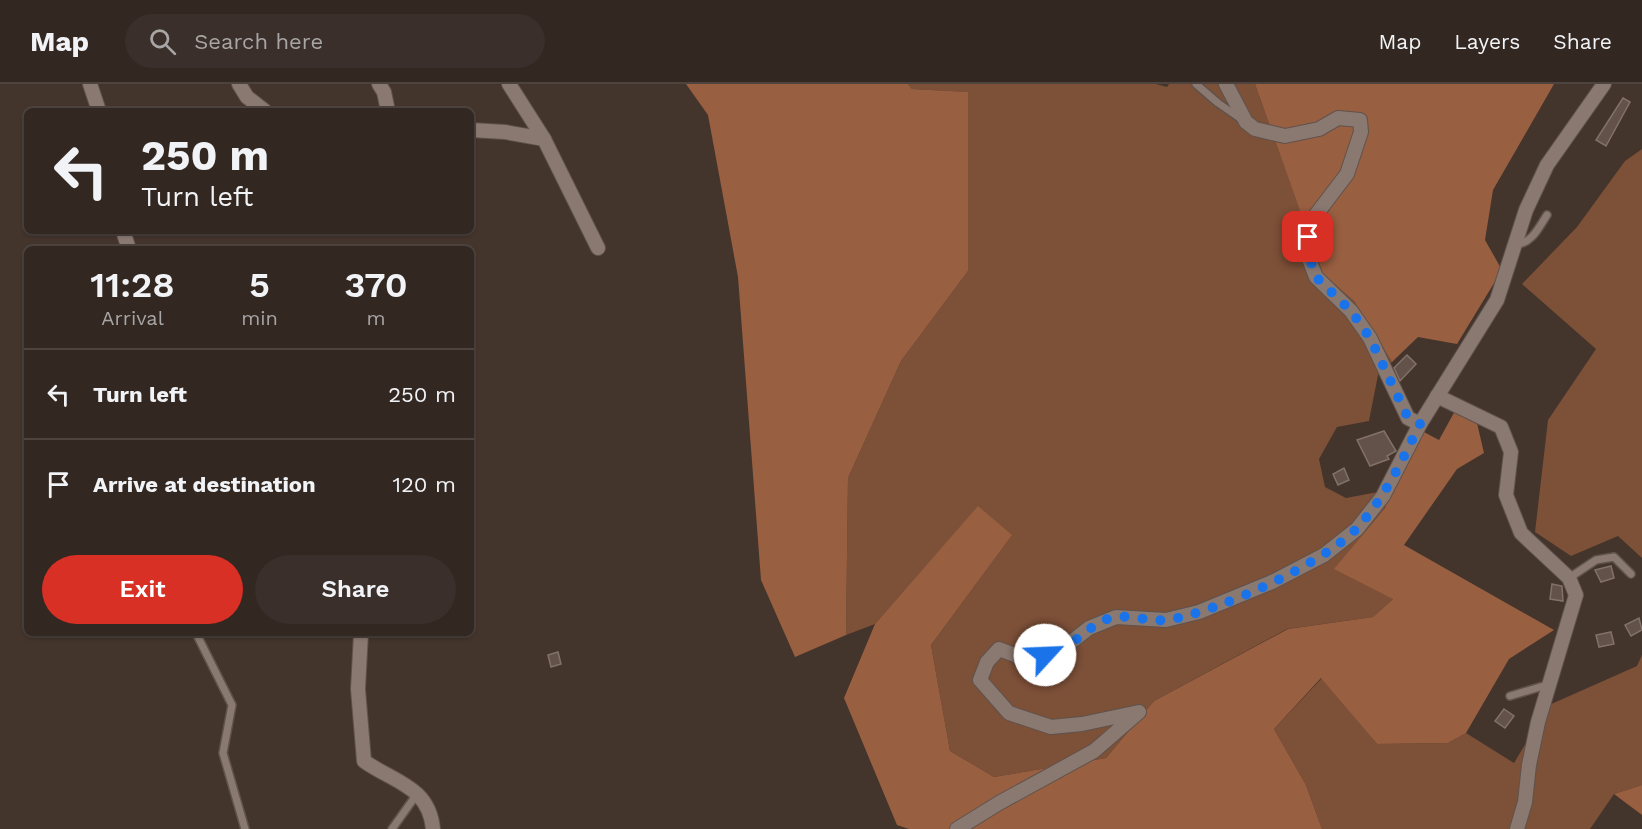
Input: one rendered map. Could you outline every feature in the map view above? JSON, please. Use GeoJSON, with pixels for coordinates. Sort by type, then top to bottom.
{"type":"FeatureCollection","features":[{"type":"Feature","properties":{"kind":"street"},"geometry":{"type":"LineString","coordinates":[[90,84],[98,108]]}},
{"type":"Feature","properties":{"kind":"street"},"geometry":{"type":"LineString","coordinates":[[239,84],[247,96],[261,108]]}},
{"type":"Feature","properties":{"kind":"street"},"geometry":{"type":"LineString","coordinates":[[379,84],[384,92],[387,108]]}},
{"type":"Feature","properties":{"kind":"street"},"geometry":{"type":"LineString","coordinates":[[508,84],[544,139],[598,248]]}},
{"type":"Feature","properties":{"kind":"street"},"geometry":{"type":"LineString","coordinates":[[1226,84],[1246,122],[1255,129],[1285,136],[1319,129],[1338,118],[1360,120],[1361,132],[1347,174],[1312,220],[1308,237],[1310,259],[1316,277],[1351,311],[1370,338],[1408,418],[1420,424]]}},
{"type":"Feature","properties":{"kind":"street"},"geometry":{"type":"LineString","coordinates":[[957,829],[1094,750],[1139,712],[1082,724],[1051,727],[1009,713],[980,680],[987,662],[999,649],[1028,660],[1062,649],[1089,628],[1116,617],[1166,620],[1199,612],[1272,582],[1324,555],[1357,530],[1383,496],[1420,424],[1497,300],[1526,210],[1547,165],[1604,84]]}},
{"type":"Feature","properties":{"kind":"street"},"geometry":{"type":"LineString","coordinates":[[474,130],[505,132],[544,139]]}},
{"type":"Feature","properties":{"kind":"street"},"geometry":{"type":"LineString","coordinates":[[1437,396],[1501,427],[1511,452],[1506,495],[1521,533],[1569,578],[1576,595],[1538,722],[1529,765],[1525,802],[1517,829]]}},
{"type":"Feature","properties":{"kind":"street"},"geometry":{"type":"LineString","coordinates":[[361,636],[358,689],[364,761],[383,775],[419,792],[432,818],[433,829]]}},
{"type":"Feature","properties":{"kind":"lane"},"geometry":{"type":"LineString","coordinates":[[1196,84],[1218,103],[1246,122]]}},
{"type":"Feature","properties":{"kind":"lane"},"geometry":{"type":"LineString","coordinates":[[1515,244],[1523,244],[1529,240],[1547,216]]}},
{"type":"Feature","properties":{"kind":"lane"},"geometry":{"type":"LineString","coordinates":[[1569,578],[1596,560],[1614,557],[1632,574]]}},
{"type":"Feature","properties":{"kind":"lane"},"geometry":{"type":"LineString","coordinates":[[198,636],[232,705],[223,753],[245,829]]}},
{"type":"Feature","properties":{"kind":"lane"},"geometry":{"type":"LineString","coordinates":[[1510,696],[1550,684]]}},
{"type":"Feature","properties":{"kind":"lane"},"geometry":{"type":"LineString","coordinates":[[392,829],[419,792]]}},
{"type":"Feature","properties":{"kind":"shaded area"},"geometry":{"type":"Polygon","coordinates":[[[686,84],[908,84],[912,89],[968,92],[968,271],[901,361],[848,478],[846,635],[795,657],[761,580],[738,277],[708,115],[686,84]]]}},
{"type":"Feature","properties":{"kind":"shaded area"},"geometry":{"type":"Polygon","coordinates":[[[908,84],[1156,84],[1167,87],[1169,84],[1255,84],[1322,272],[1354,301],[1392,362],[1378,375],[1369,421],[1337,427],[1319,459],[1325,487],[1346,498],[1378,492],[1385,508],[1335,569],[1394,598],[1373,617],[1287,629],[1154,701],[1106,758],[994,777],[950,751],[931,645],[1011,536],[978,507],[875,624],[846,635],[848,478],[901,361],[968,271],[967,92],[912,89],[908,84]]]}},
{"type":"Feature","properties":{"kind":"shaded area"},"geometry":{"type":"Polygon","coordinates":[[[1255,84],[1554,84],[1493,190],[1485,240],[1502,270],[1457,344],[1418,337],[1392,362],[1354,301],[1322,273],[1255,84]]]}},
{"type":"Feature","properties":{"kind":"shaded area"},"geometry":{"type":"Polygon","coordinates":[[[1642,149],[1642,558],[1618,536],[1571,556],[1535,532],[1548,420],[1596,349],[1522,284],[1577,227],[1625,161],[1642,149]]]}},
{"type":"Feature","properties":{"kind":"shaded area"},"geometry":{"type":"Polygon","coordinates":[[[1456,409],[1477,423],[1484,453],[1457,469],[1404,545],[1554,630],[1509,659],[1466,733],[1448,743],[1377,744],[1321,678],[1274,729],[1306,785],[1322,829],[909,829],[897,825],[844,698],[875,624],[978,506],[1012,535],[931,645],[950,751],[994,777],[1106,758],[1154,701],[1288,629],[1373,617],[1393,599],[1334,569],[1385,508],[1387,499],[1422,431],[1439,440],[1456,409]]]}},
{"type":"Feature","properties":{"kind":"shaded area"},"geometry":{"type":"Polygon","coordinates":[[[1642,655],[1642,785],[1614,794],[1590,829],[1322,829],[1306,785],[1274,729],[1322,678],[1377,744],[1448,743],[1466,733],[1514,763],[1549,705],[1637,666],[1642,655]]]}},
{"type":"Feature","properties":{"kind":"shaded area"},"geometry":{"type":"Polygon","coordinates":[[[1642,785],[1642,815],[1614,794],[1642,785]]]}},
{"type":"Feature","properties":{"kind":"building"},"geometry":{"type":"Polygon","coordinates":[[[1623,98],[1630,102],[1606,146],[1596,140],[1623,98]]]}},
{"type":"Feature","properties":{"kind":"building"},"geometry":{"type":"Polygon","coordinates":[[[1407,355],[1416,364],[1400,381],[1394,368],[1407,355]]]}},
{"type":"Feature","properties":{"kind":"building"},"geometry":{"type":"Polygon","coordinates":[[[1384,431],[1396,451],[1387,456],[1389,459],[1370,466],[1357,440],[1384,431]]]}},
{"type":"Feature","properties":{"kind":"building"},"geometry":{"type":"Polygon","coordinates":[[[1344,468],[1349,480],[1338,485],[1333,474],[1344,468]]]}},
{"type":"Feature","properties":{"kind":"building"},"geometry":{"type":"Polygon","coordinates":[[[1611,566],[1614,578],[1601,582],[1595,570],[1611,566]]]}},
{"type":"Feature","properties":{"kind":"building"},"geometry":{"type":"Polygon","coordinates":[[[1552,584],[1562,586],[1563,601],[1550,599],[1552,584]]]}},
{"type":"Feature","properties":{"kind":"building"},"geometry":{"type":"Polygon","coordinates":[[[1639,618],[1642,630],[1631,636],[1625,625],[1639,618]]]}},
{"type":"Feature","properties":{"kind":"building"},"geometry":{"type":"Polygon","coordinates":[[[1611,632],[1614,644],[1599,647],[1596,635],[1611,632]]]}},
{"type":"Feature","properties":{"kind":"building"},"geometry":{"type":"Polygon","coordinates":[[[558,652],[561,664],[551,667],[548,655],[558,652]]]}},
{"type":"Feature","properties":{"kind":"building"},"geometry":{"type":"Polygon","coordinates":[[[1504,709],[1514,716],[1505,728],[1495,721],[1504,709]]]}},
{"type":"Feature","properties":{"kind":"route"},"geometry":{"type":"LineString","coordinates":[[1045,655],[1062,649],[1089,628],[1116,617],[1166,620],[1199,612],[1272,582],[1324,555],[1357,530],[1383,496],[1420,424],[1408,418],[1370,338],[1351,311],[1316,277],[1310,259],[1308,237]]}}]}
